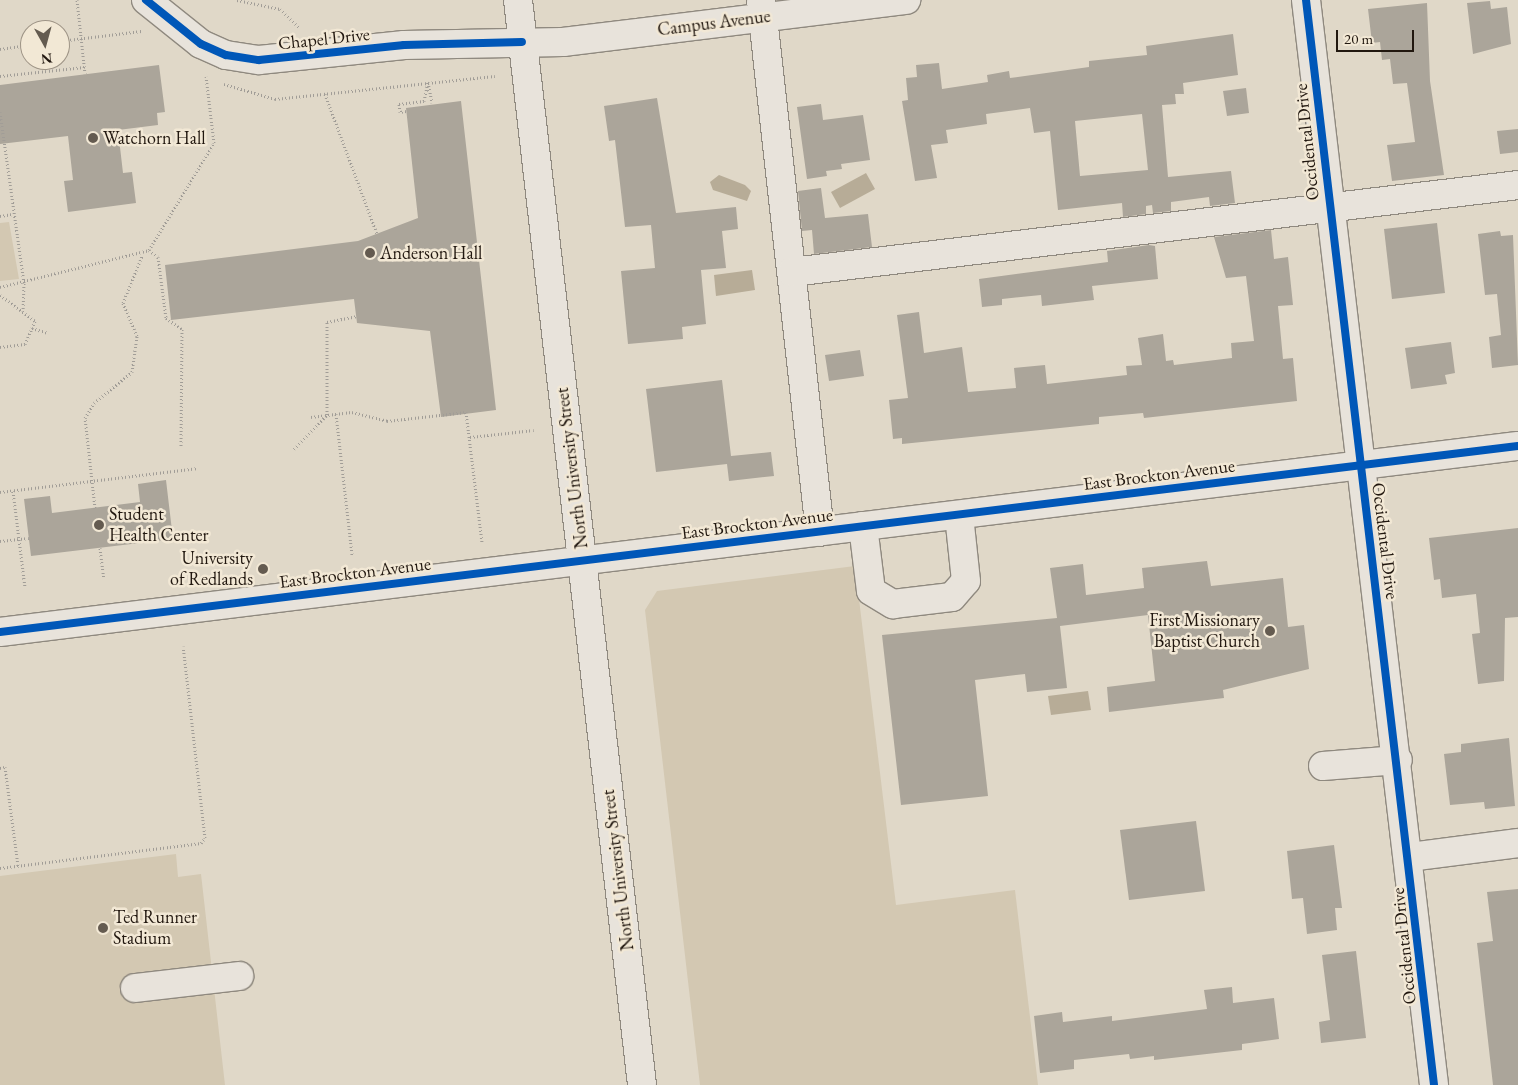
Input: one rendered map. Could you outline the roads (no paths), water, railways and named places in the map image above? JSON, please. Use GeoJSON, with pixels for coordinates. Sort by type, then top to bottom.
{"type":"FeatureCollection","features":[{"type":"Feature","properties":{"kind":"street","name":"Chapel Drive"},"geometry":{"type":"LineString","coordinates":[[146,0],[201,44],[226,55],[259,60],[404,45],[522,42]]}},
{"type":"Feature","properties":{"kind":"street","name":"North University Street"},"geometry":{"type":"LineString","coordinates":[[518,0],[642,1085]]}},
{"type":"Feature","properties":{"kind":"street","name":"Campus Avenue"},"geometry":{"type":"LineString","coordinates":[[522,42],[563,42],[762,9],[906,0]]}},
{"type":"Feature","properties":{"kind":"street","name":"Occidental Drive"},"geometry":{"type":"LineString","coordinates":[[1306,0],[1360,465],[1398,760],[1434,1085]]}},
{"type":"Feature","properties":{"kind":"street"},"geometry":{"type":"LineString","coordinates":[[762,9],[820,532]]}},
{"type":"Feature","properties":{"kind":"street"},"geometry":{"type":"LineString","coordinates":[[792,272],[1518,185]]}},
{"type":"Feature","properties":{"kind":"street","name":"East Brockton Avenue"},"geometry":{"type":"LineString","coordinates":[[0,632],[1518,446]]}},
{"type":"Feature","properties":{"kind":"street"},"geometry":{"type":"LineString","coordinates":[[863,526],[872,591],[893,604],[952,597],[966,581],[959,515]]}},
{"type":"Feature","properties":{"kind":"street"},"geometry":{"type":"LineString","coordinates":[[1322,766],[1398,760]]}},
{"type":"Feature","properties":{"kind":"street"},"geometry":{"type":"LineString","coordinates":[[1409,857],[1518,843]]}},
{"type":"Feature","properties":{"kind":"street"},"geometry":{"type":"LineString","coordinates":[[136,988],[239,976]]}},
{"type":"Feature","properties":{"kind":"place","name":"Watchorn Hall"},"geometry":{"type":"Point","coordinates":[93,138]}},
{"type":"Feature","properties":{"kind":"place","name":"Anderson Hall"},"geometry":{"type":"Point","coordinates":[370,253]}},
{"type":"Feature","properties":{"kind":"place","name":"Student Health Center"},"geometry":{"type":"Point","coordinates":[99,525]}},
{"type":"Feature","properties":{"kind":"place","name":"University of Redlands"},"geometry":{"type":"Point","coordinates":[263,569]}},
{"type":"Feature","properties":{"kind":"place","name":"First Missionary Baptist Church"},"geometry":{"type":"Point","coordinates":[1270,631]}},
{"type":"Feature","properties":{"kind":"place","name":"Ted Runner Stadium"},"geometry":{"type":"Point","coordinates":[103,928]}}]}
